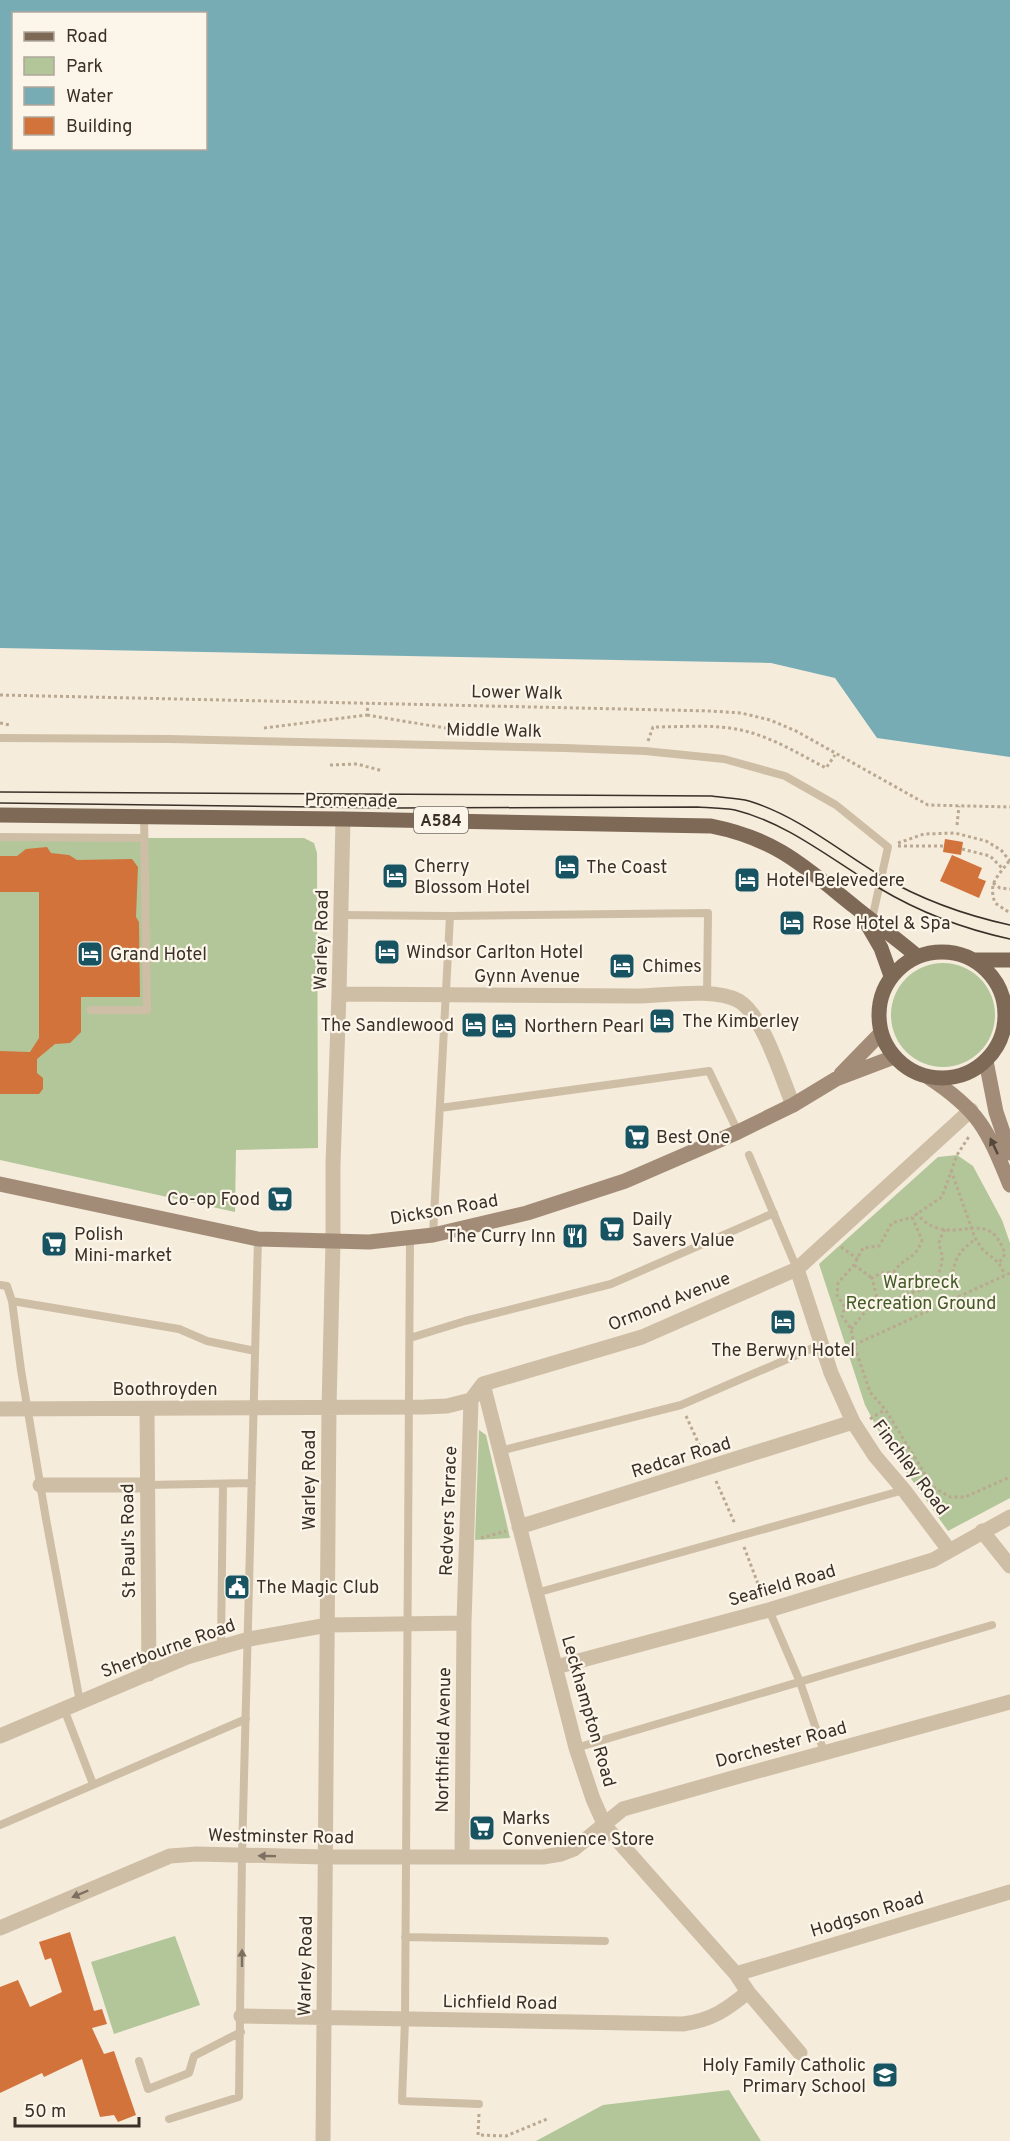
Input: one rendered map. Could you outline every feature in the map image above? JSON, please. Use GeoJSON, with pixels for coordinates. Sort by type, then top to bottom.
{"type":"FeatureCollection","features":[{"type":"Feature","properties":{"kind":"main road","name":"Promenade"},"geometry":{"type":"LineString","coordinates":[[0,815],[711,826],[740,832],[770,844],[798,861],[917,956]]}},
{"type":"Feature","properties":{"kind":"main road","name":"Promenade"},"geometry":{"type":"LineString","coordinates":[[857,909],[881,948],[891,976]]}},
{"type":"Feature","properties":{"kind":"main road"},"geometry":{"type":"LineString","coordinates":[[936,951],[956,952],[975,960],[990,972],[1008,1004],[1002,1036],[995,1050],[986,1061],[972,1071],[956,1077],[942,1079],[928,1077],[909,1070],[894,1057],[881,1033],[878,1018],[879,1003],[891,976],[902,965],[917,956],[936,951]]}},
{"type":"Feature","properties":{"kind":"main road"},"geometry":{"type":"LineString","coordinates":[[975,960],[1010,960]]}},
{"type":"Feature","properties":{"kind":"street","name":"Warley Road"},"geometry":{"type":"LineString","coordinates":[[323,2141],[329,1408],[343,819]]}},
{"type":"Feature","properties":{"kind":"street","name":"Gynn Avenue"},"geometry":{"type":"LineString","coordinates":[[339,994],[653,996],[707,994],[725,996],[740,1001],[760,1023],[793,1105]]}},
{"type":"Feature","properties":{"kind":"street","name":"Dickson Road"},"geometry":{"type":"LineString","coordinates":[[836,1079],[881,1033]]}},
{"type":"Feature","properties":{"kind":"street","name":"Dickson Road"},"geometry":{"type":"LineString","coordinates":[[0,1184],[258,1239],[369,1242],[433,1235],[527,1213],[626,1180],[738,1132],[793,1105],[836,1079],[894,1057]]}},
{"type":"Feature","properties":{"kind":"street"},"geometry":{"type":"LineString","coordinates":[[986,1061],[990,1087],[1008,1144]]}},
{"type":"Feature","properties":{"kind":"street"},"geometry":{"type":"LineString","coordinates":[[928,1077],[956,1095],[976,1115],[993,1142],[1010,1185]]}},
{"type":"Feature","properties":{"kind":"street","name":"Ormond Avenue"},"geometry":{"type":"LineString","coordinates":[[483,1384],[642,1337],[797,1269],[976,1115]]}},
{"type":"Feature","properties":{"kind":"street","name":"Finchley Road"},"geometry":{"type":"LineString","coordinates":[[797,1269],[820,1345],[853,1422],[875,1456],[949,1550]]}},
{"type":"Feature","properties":{"kind":"street"},"geometry":{"type":"LineString","coordinates":[[329,1408],[447,1406],[471,1400],[483,1384]]}},
{"type":"Feature","properties":{"kind":"street","name":"Leckhampton Road"},"geometry":{"type":"LineString","coordinates":[[483,1384],[576,1749],[592,1799],[605,1826],[736,1974],[748,1992],[800,2053]]}},
{"type":"Feature","properties":{"kind":"street","name":"Redvers Terrace"},"geometry":{"type":"LineString","coordinates":[[464,1623],[471,1400]]}},
{"type":"Feature","properties":{"kind":"street","name":"Boothroyden"},"geometry":{"type":"LineString","coordinates":[[0,1409],[329,1408]]}},
{"type":"Feature","properties":{"kind":"street","name":"St Paul's Road"},"geometry":{"type":"LineString","coordinates":[[147,1409],[149,1674]]}},
{"type":"Feature","properties":{"kind":"street","name":"Redcar Road"},"geometry":{"type":"LineString","coordinates":[[519,1527],[853,1422]]}},
{"type":"Feature","properties":{"kind":"street"},"geometry":{"type":"LineString","coordinates":[[40,1485],[146,1485]]}},
{"type":"Feature","properties":{"kind":"street","name":"Seafield Road"},"geometry":{"type":"LineString","coordinates":[[556,1667],[769,1610],[933,1560],[1010,1517]]}},
{"type":"Feature","properties":{"kind":"street"},"geometry":{"type":"LineString","coordinates":[[982,1531],[1010,1566]]}},
{"type":"Feature","properties":{"kind":"street","name":"Sherbourne Road"},"geometry":{"type":"LineString","coordinates":[[0,1736],[149,1674],[221,1646],[249,1639],[328,1625],[464,1623]]}},
{"type":"Feature","properties":{"kind":"street","name":"Northfield Avenue"},"geometry":{"type":"LineString","coordinates":[[462,1857],[464,1623]]}},
{"type":"Feature","properties":{"kind":"street","name":"Dorchester Road"},"geometry":{"type":"LineString","coordinates":[[574,1849],[623,1809],[1010,1702]]}},
{"type":"Feature","properties":{"kind":"street","name":"Westminster Road"},"geometry":{"type":"LineString","coordinates":[[0,1928],[171,1856],[197,1854],[325,1857],[543,1857],[574,1849]]}},
{"type":"Feature","properties":{"kind":"street","name":"Hodgson Road"},"geometry":{"type":"LineString","coordinates":[[736,1974],[1010,1892]]}},
{"type":"Feature","properties":{"kind":"street","name":"Lichfield Road"},"geometry":{"type":"LineString","coordinates":[[241,2024],[324,2018],[683,2024],[702,2022],[715,2016],[748,1992]]}},
{"type":"Feature","properties":{"kind":"lane","name":"Middle Walk"},"geometry":{"type":"LineString","coordinates":[[0,738],[170,739],[645,752],[724,759],[784,776],[836,805],[888,847]]}},
{"type":"Feature","properties":{"kind":"lane"},"geometry":{"type":"LineString","coordinates":[[91,1010],[147,1010],[144,816]]}},
{"type":"Feature","properties":{"kind":"lane"},"geometry":{"type":"LineString","coordinates":[[0,837],[144,838]]}},
{"type":"Feature","properties":{"kind":"lane"},"geometry":{"type":"LineString","coordinates":[[872,919],[888,847]]}},
{"type":"Feature","properties":{"kind":"lane"},"geometry":{"type":"LineString","coordinates":[[341,915],[708,913],[707,994]]}},
{"type":"Feature","properties":{"kind":"lane"},"geometry":{"type":"LineString","coordinates":[[433,1235],[450,916]]}},
{"type":"Feature","properties":{"kind":"lane"},"geometry":{"type":"LineString","coordinates":[[440,1108],[708,1071],[738,1132]]}},
{"type":"Feature","properties":{"kind":"lane"},"geometry":{"type":"LineString","coordinates":[[749,1155],[797,1269]]}},
{"type":"Feature","properties":{"kind":"lane"},"geometry":{"type":"LineString","coordinates":[[410,1338],[465,1321],[611,1284],[774,1213]]}},
{"type":"Feature","properties":{"kind":"lane"},"geometry":{"type":"LineString","coordinates":[[410,1238],[405,2020],[402,2102],[479,2104]]}},
{"type":"Feature","properties":{"kind":"lane"},"geometry":{"type":"LineString","coordinates":[[169,2119],[239,2097],[242,1855],[258,1239]]}},
{"type":"Feature","properties":{"kind":"lane"},"geometry":{"type":"LineString","coordinates":[[0,1285],[7,1286],[12,1301],[27,1409],[80,1702]]}},
{"type":"Feature","properties":{"kind":"lane"},"geometry":{"type":"LineString","coordinates":[[12,1301],[179,1329],[207,1341],[255,1351]]}},
{"type":"Feature","properties":{"kind":"lane"},"geometry":{"type":"LineString","coordinates":[[500,1451],[681,1405],[820,1345]]}},
{"type":"Feature","properties":{"kind":"lane"},"geometry":{"type":"LineString","coordinates":[[146,1485],[252,1483]]}},
{"type":"Feature","properties":{"kind":"lane"},"geometry":{"type":"LineString","coordinates":[[221,1646],[223,1484]]}},
{"type":"Feature","properties":{"kind":"lane"},"geometry":{"type":"LineString","coordinates":[[536,1593],[904,1490]]}},
{"type":"Feature","properties":{"kind":"lane"},"geometry":{"type":"LineString","coordinates":[[769,1610],[800,1682],[824,1752]]}},
{"type":"Feature","properties":{"kind":"lane"},"geometry":{"type":"LineString","coordinates":[[576,1749],[992,1625]]}},
{"type":"Feature","properties":{"kind":"lane"},"geometry":{"type":"LineString","coordinates":[[64,1709],[93,1784]]}},
{"type":"Feature","properties":{"kind":"lane"},"geometry":{"type":"LineString","coordinates":[[0,1825],[246,1719]]}},
{"type":"Feature","properties":{"kind":"lane"},"geometry":{"type":"LineString","coordinates":[[405,1937],[605,1941]]}},
{"type":"Feature","properties":{"kind":"lane"},"geometry":{"type":"LineString","coordinates":[[139,2061],[148,2088],[189,2073],[194,2056],[241,2024]]}},
{"type":"Feature","properties":{"kind":"path","name":"Lower Walk"},"geometry":{"type":"LineString","coordinates":[[0,695],[368,702],[741,713],[770,720],[796,731],[928,805],[1010,807]]}},
{"type":"Feature","properties":{"kind":"path"},"geometry":{"type":"LineString","coordinates":[[367,715],[368,702]]}},
{"type":"Feature","properties":{"kind":"path"},"geometry":{"type":"LineString","coordinates":[[262,728],[367,715],[472,733]]}},
{"type":"Feature","properties":{"kind":"path"},"geometry":{"type":"LineString","coordinates":[[645,752],[653,727],[740,730],[772,740],[826,768],[836,755]]}},
{"type":"Feature","properties":{"kind":"path"},"geometry":{"type":"LineString","coordinates":[[330,765],[357,764],[383,771]]}},
{"type":"Feature","properties":{"kind":"path"},"geometry":{"type":"LineString","coordinates":[[957,825],[959,806]]}},
{"type":"Feature","properties":{"kind":"path"},"geometry":{"type":"LineString","coordinates":[[888,847],[924,834],[956,833],[986,841],[1001,850],[1009,861],[993,882],[992,892],[995,903],[1010,913]]}},
{"type":"Feature","properties":{"kind":"path"},"geometry":{"type":"LineString","coordinates":[[888,847],[944,846]]}},
{"type":"Feature","properties":{"kind":"path"},"geometry":{"type":"LineString","coordinates":[[962,849],[990,856],[1003,868]]}},
{"type":"Feature","properties":{"kind":"path"},"geometry":{"type":"LineString","coordinates":[[993,882],[1000,888],[1010,889]]}},
{"type":"Feature","properties":{"kind":"path"},"geometry":{"type":"LineString","coordinates":[[976,1115],[957,1155],[942,1197],[912,1217],[892,1223],[879,1246],[863,1248],[855,1264],[838,1283],[837,1295],[845,1307],[842,1316],[851,1329],[870,1392],[885,1409],[933,1488],[951,1497],[965,1497],[1010,1477]]}},
{"type":"Feature","properties":{"kind":"path"},"geometry":{"type":"LineString","coordinates":[[854,1345],[1008,1275],[999,1263],[983,1250],[976,1239],[951,1170]]}},
{"type":"Feature","properties":{"kind":"path"},"geometry":{"type":"LineString","coordinates":[[916,1213],[930,1225],[945,1229],[992,1230],[1000,1238],[1005,1254],[999,1263]]}},
{"type":"Feature","properties":{"kind":"path"},"geometry":{"type":"LineString","coordinates":[[894,1272],[898,1266],[918,1253],[922,1240],[912,1217]]}},
{"type":"Feature","properties":{"kind":"path"},"geometry":{"type":"LineString","coordinates":[[931,1286],[935,1281],[943,1256],[939,1244],[945,1229]]}},
{"type":"Feature","properties":{"kind":"path"},"geometry":{"type":"LineString","coordinates":[[851,1329],[869,1307],[893,1305],[897,1298],[906,1293],[951,1282],[954,1262],[961,1249],[976,1239]]}},
{"type":"Feature","properties":{"kind":"path"},"geometry":{"type":"LineString","coordinates":[[839,1246],[858,1259]]}},
{"type":"Feature","properties":{"kind":"path"},"geometry":{"type":"LineString","coordinates":[[855,1264],[872,1278],[879,1306]]}},
{"type":"Feature","properties":{"kind":"path"},"geometry":{"type":"LineString","coordinates":[[872,1278],[881,1273],[894,1272],[899,1277],[900,1286],[906,1293]]}},
{"type":"Feature","properties":{"kind":"path"},"geometry":{"type":"LineString","coordinates":[[681,1405],[710,1468]]}},
{"type":"Feature","properties":{"kind":"path"},"geometry":{"type":"LineString","coordinates":[[872,1418],[885,1409]]}},
{"type":"Feature","properties":{"kind":"path"},"geometry":{"type":"LineString","coordinates":[[467,1541],[519,1527]]}},
{"type":"Feature","properties":{"kind":"path"},"geometry":{"type":"LineString","coordinates":[[479,2104],[478,2135],[506,2136],[547,2119]]}},
{"type":"Feature","properties":{"kind":"green space"},"geometry":{"type":"Polygon","coordinates":[[[0,838],[304,838],[314,843],[317,853],[318,1148],[236,1150],[235,1212],[0,1160],[0,838]]]}},
{"type":"Feature","properties":{"kind":"green space"},"geometry":{"type":"Polygon","coordinates":[[[943,963],[963,967],[980,978],[991,995],[995,1015],[991,1035],[980,1052],[963,1063],[943,1067],[923,1063],[906,1052],[895,1035],[891,1015],[895,995],[906,978],[923,967],[943,963]]]}},
{"type":"Feature","properties":{"kind":"green space","name":"Warbreck Recreation Ground"},"geometry":{"type":"Polygon","coordinates":[[[957,1155],[973,1166],[1002,1220],[1010,1243],[1010,1498],[948,1531],[883,1439],[865,1405],[819,1264],[938,1157],[957,1155]]]}},
{"type":"Feature","properties":{"kind":"green space"},"geometry":{"type":"Polygon","coordinates":[[[479,1430],[486,1435],[510,1538],[475,1540],[479,1430]]]}},
{"type":"Feature","properties":{"kind":"green space"},"geometry":{"type":"Polygon","coordinates":[[[175,1936],[200,2005],[114,2034],[91,1962],[175,1936]]]}},
{"type":"Feature","properties":{"kind":"green space"},"geometry":{"type":"Polygon","coordinates":[[[729,2090],[761,2141],[536,2141],[603,2105],[729,2090]]]}},
{"type":"Feature","properties":{"kind":"water"},"geometry":{"type":"Polygon","coordinates":[[[0,0],[1010,0],[1010,757],[877,738],[835,678],[771,663],[0,648],[0,0]]]}},
{"type":"Feature","properties":{"kind":"building"},"geometry":{"type":"Polygon","coordinates":[[[945,839],[963,842],[961,855],[943,852],[945,839]]]}},
{"type":"Feature","properties":{"kind":"building","name":"Grand Hotel"},"geometry":{"type":"Polygon","coordinates":[[[47,847],[51,853],[69,855],[77,860],[132,859],[138,867],[136,917],[139,922],[140,997],[81,997],[81,1032],[70,1043],[55,1044],[37,1059],[37,1073],[43,1078],[43,1089],[39,1094],[0,1094],[0,1051],[30,1052],[39,1038],[39,892],[0,892],[0,856],[17,856],[26,849],[47,847]]]}},
{"type":"Feature","properties":{"kind":"building"},"geometry":{"type":"Polygon","coordinates":[[[952,855],[982,868],[978,878],[986,881],[979,898],[940,881],[952,855]]]}},
{"type":"Feature","properties":{"kind":"building"},"geometry":{"type":"Polygon","coordinates":[[[70,1932],[94,2011],[102,2009],[107,2024],[92,2028],[104,2054],[114,2051],[136,2115],[118,2122],[114,2115],[100,2117],[82,2059],[44,2077],[42,2073],[0,2093],[0,1987],[18,1980],[30,2007],[62,1992],[51,1958],[45,1960],[39,1942],[70,1932]]]}},
{"type":"Feature","properties":{"kind":"tram line"},"geometry":{"type":"LineString","coordinates":[[0,792],[712,796],[740,799],[767,807],[801,824],[881,876],[912,892],[960,911],[1010,925]]}},
{"type":"Feature","properties":{"kind":"tram line"},"geometry":{"type":"LineString","coordinates":[[0,803],[730,809],[755,816],[792,833],[910,905],[959,925],[1010,939]]}},
{"type":"Feature","properties":{"kind":"place","name":"The Coast"},"geometry":{"type":"Point","coordinates":[567,867]}},
{"type":"Feature","properties":{"kind":"place","name":"Cherry Blossom Hotel"},"geometry":{"type":"Point","coordinates":[395,876]}},
{"type":"Feature","properties":{"kind":"place","name":"Hotel Belevedere"},"geometry":{"type":"Point","coordinates":[747,880]}},
{"type":"Feature","properties":{"kind":"place","name":"Rose Hotel & Spa"},"geometry":{"type":"Point","coordinates":[792,923]}},
{"type":"Feature","properties":{"kind":"place","name":"Windsor Carlton Hotel"},"geometry":{"type":"Point","coordinates":[387,952]}},
{"type":"Feature","properties":{"kind":"place","name":"Grand Hotel"},"geometry":{"type":"Point","coordinates":[90,954]}},
{"type":"Feature","properties":{"kind":"place","name":"Chimes"},"geometry":{"type":"Point","coordinates":[622,966]}},
{"type":"Feature","properties":{"kind":"place","name":"The Kimberley"},"geometry":{"type":"Point","coordinates":[662,1021]}},
{"type":"Feature","properties":{"kind":"place","name":"The Sandlewood"},"geometry":{"type":"Point","coordinates":[474,1025]}},
{"type":"Feature","properties":{"kind":"place","name":"Northern Pearl"},"geometry":{"type":"Point","coordinates":[504,1026]}},
{"type":"Feature","properties":{"kind":"place","name":"Best One"},"geometry":{"type":"Point","coordinates":[637,1137]}},
{"type":"Feature","properties":{"kind":"place","name":"Co-op Food"},"geometry":{"type":"Point","coordinates":[280,1199]}},
{"type":"Feature","properties":{"kind":"place","name":"Daily Savers Value"},"geometry":{"type":"Point","coordinates":[612,1229]}},
{"type":"Feature","properties":{"kind":"place","name":"The Curry Inn"},"geometry":{"type":"Point","coordinates":[575,1236]}},
{"type":"Feature","properties":{"kind":"place","name":"Polish Mini-market"},"geometry":{"type":"Point","coordinates":[54,1244]}},
{"type":"Feature","properties":{"kind":"place","name":"The Berwyn Hotel"},"geometry":{"type":"Point","coordinates":[783,1322]}},
{"type":"Feature","properties":{"kind":"place","name":"The Magic Club"},"geometry":{"type":"Point","coordinates":[237,1587]}},
{"type":"Feature","properties":{"kind":"place","name":"Marks Convenience Store"},"geometry":{"type":"Point","coordinates":[482,1828]}},
{"type":"Feature","properties":{"kind":"place","name":"Holy Family Catholic Primary School"},"geometry":{"type":"Point","coordinates":[885,2075]}}]}
